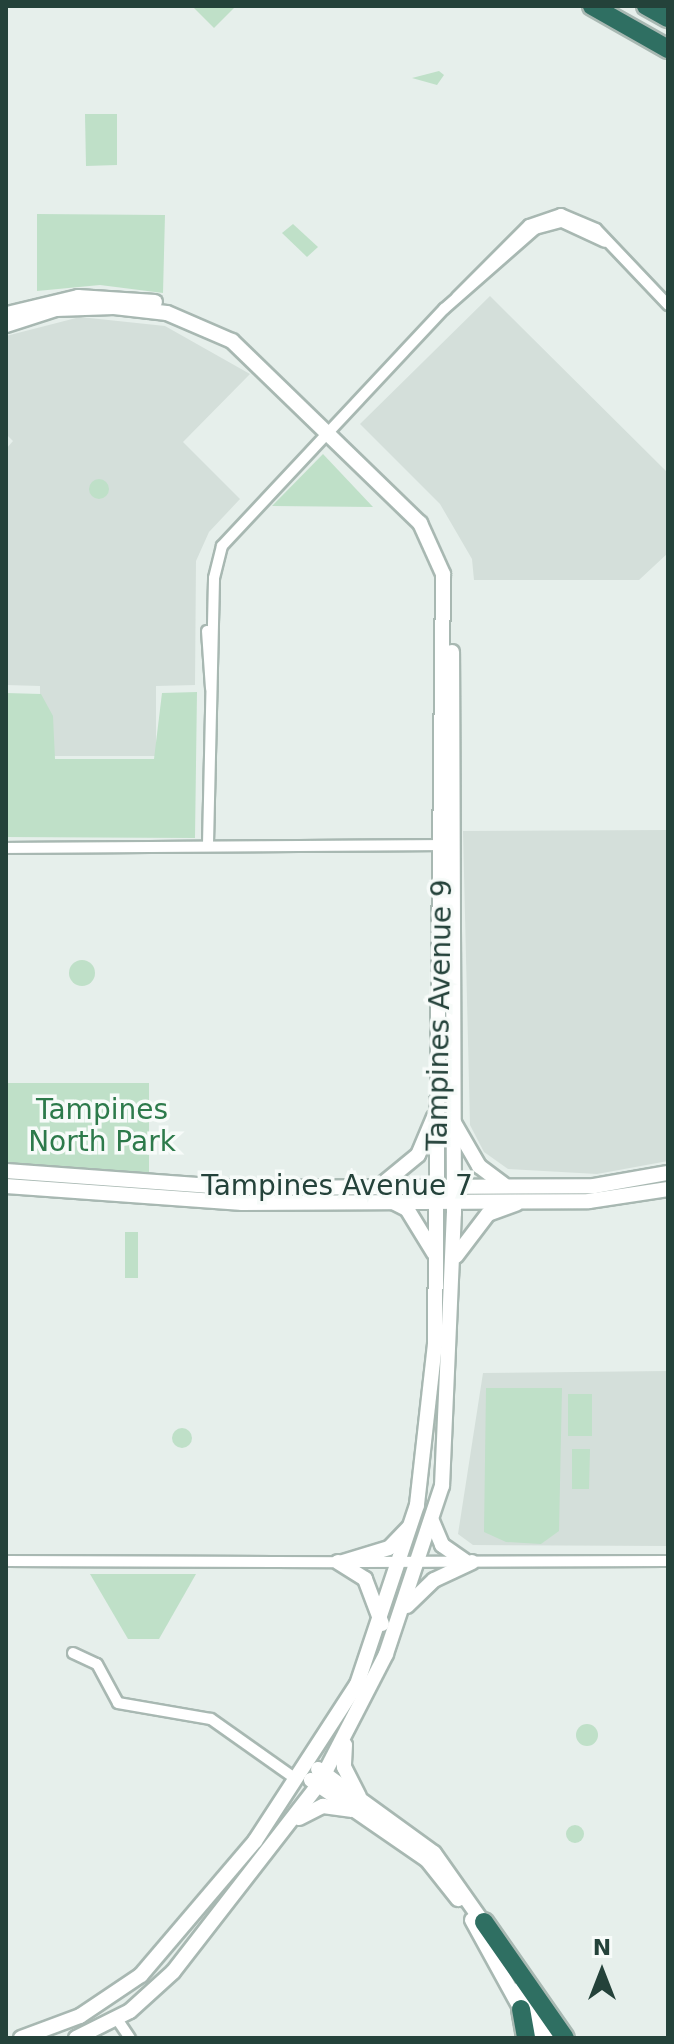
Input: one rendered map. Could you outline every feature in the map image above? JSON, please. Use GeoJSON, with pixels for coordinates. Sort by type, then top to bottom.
{"type":"FeatureCollection","features":[{"type":"Feature","properties":{"kind":"highway"},"geometry":{"type":"LineString","coordinates":[[592,6],[668,49]]}},
{"type":"Feature","properties":{"kind":"highway"},"geometry":{"type":"LineString","coordinates":[[646,6],[668,18]]}},
{"type":"Feature","properties":{"kind":"highway"},"geometry":{"type":"LineString","coordinates":[[484,1922],[565,2038]]}},
{"type":"Feature","properties":{"kind":"highway"},"geometry":{"type":"LineString","coordinates":[[521,2009],[526,2038]]}},
{"type":"Feature","properties":{"kind":"main road","name":"Tampines Avenue 9"},"geometry":{"type":"LineString","coordinates":[[6,315],[95,296],[188,311],[248,341],[420,523],[438,556],[452,1119],[446,1192]]}},
{"type":"Feature","properties":{"kind":"main road","name":"Tampines Avenue 9"},"geometry":{"type":"LineString","coordinates":[[6,325],[77,307],[167,313],[246,350],[330,426]]}},
{"type":"Feature","properties":{"kind":"main road","name":"Tampines Avenue 9"},"geometry":{"type":"LineString","coordinates":[[446,1192],[437,1110],[447,845]]}},
{"type":"Feature","properties":{"kind":"main road"},"geometry":{"type":"LineString","coordinates":[[379,1187],[418,1155],[437,1110]]}},
{"type":"Feature","properties":{"kind":"main road"},"geometry":{"type":"LineString","coordinates":[[452,1119],[479,1166],[508,1187]]}},
{"type":"Feature","properties":{"kind":"main road","name":"Tampines Avenue 7"},"geometry":{"type":"LineString","coordinates":[[6,1171],[186,1186],[379,1187],[529,1200],[614,1199],[668,1189]]}},
{"type":"Feature","properties":{"kind":"main road","name":"Tampines Avenue 7"},"geometry":{"type":"LineString","coordinates":[[6,1186],[192,1202],[388,1200],[508,1187],[594,1186],[668,1173]]}},
{"type":"Feature","properties":{"kind":"main road"},"geometry":{"type":"LineString","coordinates":[[141,1975],[301,1772],[382,1625],[428,1456],[436,1256],[446,1192]]}},
{"type":"Feature","properties":{"kind":"main road"},"geometry":{"type":"LineString","coordinates":[[76,2038],[117,2019],[190,1952],[292,1823],[346,1740],[399,1616],[432,1521],[448,1456],[453,1260],[446,1192]]}},
{"type":"Feature","properties":{"kind":"main road"},"geometry":{"type":"LineString","coordinates":[[388,1200],[407,1209],[436,1256]]}},
{"type":"Feature","properties":{"kind":"main road"},"geometry":{"type":"LineString","coordinates":[[453,1260],[488,1214],[529,1200]]}},
{"type":"Feature","properties":{"kind":"main road"},"geometry":{"type":"LineString","coordinates":[[432,1521],[448,1552],[468,1562]]}},
{"type":"Feature","properties":{"kind":"main road"},"geometry":{"type":"LineString","coordinates":[[341,1562],[389,1548],[412,1523]]}},
{"type":"Feature","properties":{"kind":"main road"},"geometry":{"type":"LineString","coordinates":[[341,1562],[365,1579],[382,1625]]}},
{"type":"Feature","properties":{"kind":"main road"},"geometry":{"type":"LineString","coordinates":[[399,1616],[434,1580],[468,1562]]}},
{"type":"Feature","properties":{"kind":"main road"},"geometry":{"type":"LineString","coordinates":[[346,1740],[344,1767],[359,1805],[427,1860],[447,1884],[537,2038]]}},
{"type":"Feature","properties":{"kind":"main road"},"geometry":{"type":"LineString","coordinates":[[301,1772],[322,1779],[434,1853],[484,1922],[550,2038]]}},
{"type":"Feature","properties":{"kind":"main road"},"geometry":{"type":"LineString","coordinates":[[292,1823],[323,1806],[359,1805]]}},
{"type":"Feature","properties":{"kind":"main road"},"geometry":{"type":"LineString","coordinates":[[21,2038],[80,2016],[141,1975],[190,1952]]}},
{"type":"Feature","properties":{"kind":"street"},"geometry":{"type":"LineString","coordinates":[[208,844],[210,559],[227,528],[249,512],[492,257],[546,216],[578,218],[668,305]]}},
{"type":"Feature","properties":{"kind":"street"},"geometry":{"type":"LineString","coordinates":[[6,846],[447,845]]}},
{"type":"Feature","properties":{"kind":"street"},"geometry":{"type":"LineString","coordinates":[[6,1561],[129,1564],[401,1560],[668,1561]]}},
{"type":"Feature","properties":{"kind":"street"},"geometry":{"type":"LineString","coordinates":[[73,1653],[97,1664],[118,1703],[211,1719],[301,1772]]}},
{"type":"Feature","properties":{"kind":"street"},"geometry":{"type":"LineString","coordinates":[[117,2019],[130,2038]]}},
{"type":"Feature","properties":{"kind":"shaded area"},"geometry":{"type":"Polygon","coordinates":[[[490,296],[668,473],[668,553],[639,580],[474,580],[472,559],[440,504],[360,424],[490,296]]]}},
{"type":"Feature","properties":{"kind":"shaded area"},"geometry":{"type":"Polygon","coordinates":[[[80,317],[165,326],[250,374],[183,442],[240,499],[209,532],[196,561],[195,685],[156,686],[156,756],[40,756],[40,686],[6,685],[6,449],[13,441],[6,434],[6,336],[80,317]]]}},
{"type":"Feature","properties":{"kind":"shaded area"},"geometry":{"type":"Polygon","coordinates":[[[668,830],[668,1161],[597,1174],[508,1169],[484,1152],[470,1125],[463,831],[668,830]]]}},
{"type":"Feature","properties":{"kind":"shaded area"},"geometry":{"type":"Polygon","coordinates":[[[668,1371],[668,1546],[473,1545],[458,1534],[483,1373],[668,1371]]]}},
{"type":"Feature","properties":{"kind":"green space"},"geometry":{"type":"Polygon","coordinates":[[[192,6],[236,6],[214,28],[192,6]]]}},
{"type":"Feature","properties":{"kind":"green space"},"geometry":{"type":"Polygon","coordinates":[[[439,71],[444,75],[437,85],[412,78],[439,71]]]}},
{"type":"Feature","properties":{"kind":"green space"},"geometry":{"type":"Polygon","coordinates":[[[85,114],[117,114],[117,165],[86,166],[85,114]]]}},
{"type":"Feature","properties":{"kind":"green space"},"geometry":{"type":"Polygon","coordinates":[[[37,214],[165,215],[163,293],[100,285],[37,291],[37,214]]]}},
{"type":"Feature","properties":{"kind":"green space"},"geometry":{"type":"Polygon","coordinates":[[[293,224],[318,247],[307,257],[282,233],[293,224]]]}},
{"type":"Feature","properties":{"kind":"green space"},"geometry":{"type":"Polygon","coordinates":[[[323,454],[373,507],[272,506],[323,454]]]}},
{"type":"Feature","properties":{"kind":"green space"},"geometry":{"type":"Polygon","coordinates":[[[99,479],[106,482],[109,489],[106,496],[99,499],[92,496],[89,489],[92,482],[99,479]]]}},
{"type":"Feature","properties":{"kind":"green space"},"geometry":{"type":"Polygon","coordinates":[[[197,692],[195,838],[6,837],[6,693],[41,694],[53,716],[55,759],[154,759],[162,693],[197,692]]]}},
{"type":"Feature","properties":{"kind":"green space"},"geometry":{"type":"Polygon","coordinates":[[[82,960],[91,964],[95,973],[91,982],[82,986],[73,982],[69,973],[73,964],[82,960]]]}},
{"type":"Feature","properties":{"kind":"green space","name":"Tampines North Park"},"geometry":{"type":"Polygon","coordinates":[[[6,1083],[149,1083],[149,1174],[6,1163],[6,1083]]]}},
{"type":"Feature","properties":{"kind":"green space"},"geometry":{"type":"Polygon","coordinates":[[[125,1232],[138,1232],[138,1278],[125,1278],[125,1232]]]}},
{"type":"Feature","properties":{"kind":"green space"},"geometry":{"type":"Polygon","coordinates":[[[486,1388],[562,1388],[559,1531],[541,1544],[506,1542],[484,1532],[486,1388]]]}},
{"type":"Feature","properties":{"kind":"green space"},"geometry":{"type":"Polygon","coordinates":[[[568,1394],[592,1394],[592,1436],[568,1436],[568,1394]]]}},
{"type":"Feature","properties":{"kind":"green space"},"geometry":{"type":"Polygon","coordinates":[[[178,1428],[186,1428],[192,1438],[186,1448],[178,1448],[172,1442],[172,1434],[178,1428]]]}},
{"type":"Feature","properties":{"kind":"green space"},"geometry":{"type":"Polygon","coordinates":[[[572,1449],[590,1449],[589,1489],[572,1489],[572,1449]]]}},
{"type":"Feature","properties":{"kind":"green space"},"geometry":{"type":"Polygon","coordinates":[[[90,1574],[196,1574],[159,1639],[128,1639],[90,1574]]]}},
{"type":"Feature","properties":{"kind":"green space"},"geometry":{"type":"Polygon","coordinates":[[[587,1724],[598,1735],[587,1746],[576,1735],[587,1724]]]}},
{"type":"Feature","properties":{"kind":"green space"},"geometry":{"type":"Polygon","coordinates":[[[575,1825],[584,1834],[575,1843],[566,1834],[575,1825]]]}}]}
